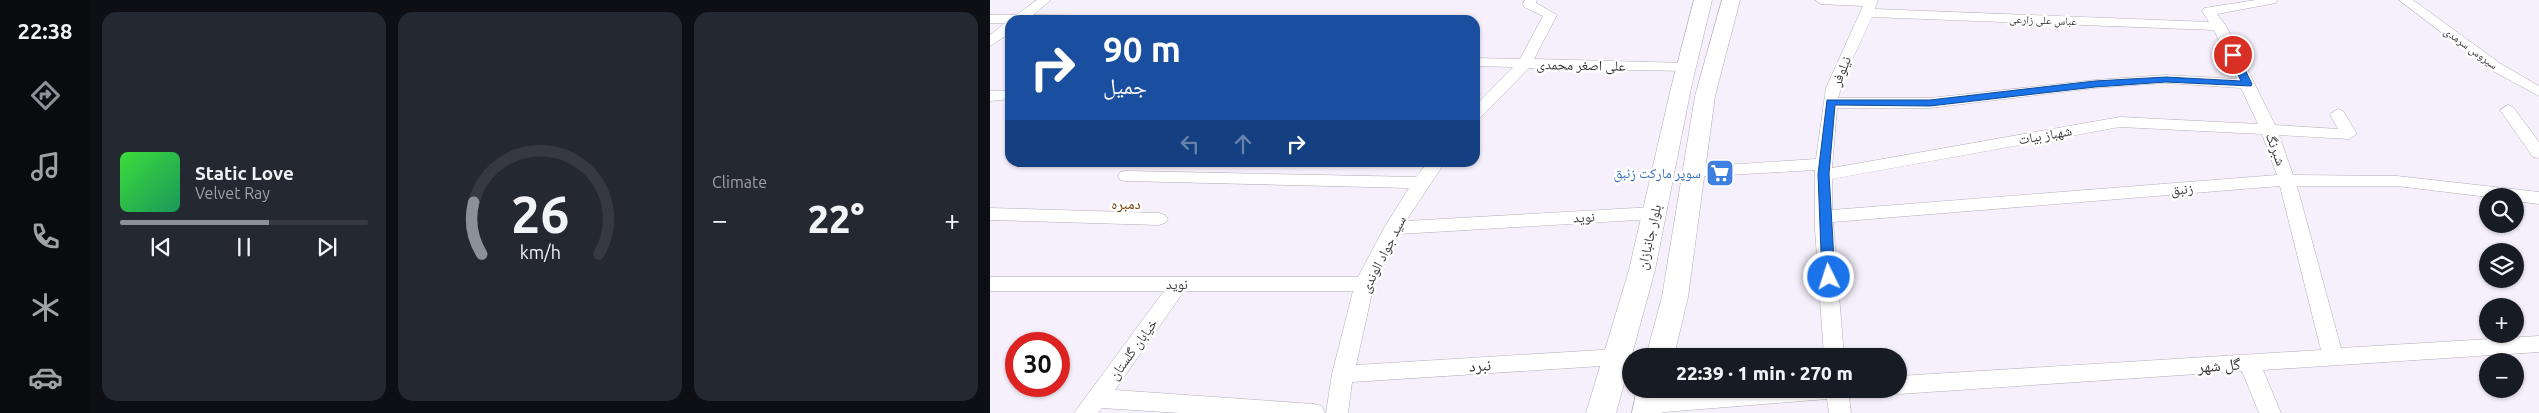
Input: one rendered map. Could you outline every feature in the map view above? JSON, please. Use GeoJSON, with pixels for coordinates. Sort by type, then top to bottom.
{"type":"FeatureCollection","features":[{"type":"Feature","properties":{"kind":"main road","name":"بلوار جانبازان"},"geometry":{"type":"LineString","coordinates":[[1601,413],[1642,270],[1686,67],[1703,0]]}},
{"type":"Feature","properties":{"kind":"main road"},"geometry":{"type":"LineString","coordinates":[[1662,348],[1675,297],[1705,96],[1731,0]]}},
{"type":"Feature","properties":{"kind":"street"},"geometry":{"type":"LineString","coordinates":[[1025,15],[1045,0]]}},
{"type":"Feature","properties":{"kind":"street"},"geometry":{"type":"LineString","coordinates":[[1480,110],[1525,63],[1550,15],[1529,4],[1531,0]]}},
{"type":"Feature","properties":{"kind":"street","name":"عباس علی زارعی"},"geometry":{"type":"LineString","coordinates":[[1822,0],[1870,5],[2220,26]]}},
{"type":"Feature","properties":{"kind":"street","name":"شبرنگ"},"geometry":{"type":"LineString","coordinates":[[2271,0],[2252,5],[2209,11],[2220,26],[2268,128],[2287,180],[2333,357]]}},
{"type":"Feature","properties":{"kind":"street","name":"سیروس سرمدی"},"geometry":{"type":"LineString","coordinates":[[2406,0],[2496,67],[2539,92]]}},
{"type":"Feature","properties":{"kind":"street","name":"نیلوفر"},"geometry":{"type":"LineString","coordinates":[[1833,348],[1824,218],[1824,169],[1830,102],[1841,67],[1870,5]]}},
{"type":"Feature","properties":{"kind":"street"},"geometry":{"type":"LineString","coordinates":[[990,19],[1005,21]]}},
{"type":"Feature","properties":{"kind":"street"},"geometry":{"type":"LineString","coordinates":[[990,42],[1005,30]]}},
{"type":"Feature","properties":{"kind":"street","name":"علی اصغر محمدی"},"geometry":{"type":"LineString","coordinates":[[1480,62],[1686,67]]}},
{"type":"Feature","properties":{"kind":"street"},"geometry":{"type":"LineString","coordinates":[[1830,102],[1930,103],[2095,84],[2166,80],[2247,84]]}},
{"type":"Feature","properties":{"kind":"street"},"geometry":{"type":"LineString","coordinates":[[990,96],[1005,95]]}},
{"type":"Feature","properties":{"kind":"street"},"geometry":{"type":"LineString","coordinates":[[2508,110],[2539,153]]}},
{"type":"Feature","properties":{"kind":"street","name":"شهباز بیات"},"geometry":{"type":"LineString","coordinates":[[1694,172],[1824,169],[2120,122],[2268,128],[2349,134],[2338,114]]}},
{"type":"Feature","properties":{"kind":"street","name":"سید جواد الوندی"},"geometry":{"type":"LineString","coordinates":[[1337,413],[1343,374],[1364,284],[1393,228],[1421,183],[1434,167]]}},
{"type":"Feature","properties":{"kind":"street"},"geometry":{"type":"LineString","coordinates":[[1126,176],[1421,183]]}},
{"type":"Feature","properties":{"kind":"street","name":"زنبق"},"geometry":{"type":"LineString","coordinates":[[1824,218],[2287,180],[2397,181],[2539,198]]}},
{"type":"Feature","properties":{"kind":"street","name":"نوید"},"geometry":{"type":"LineString","coordinates":[[1393,228],[1654,213]]}},
{"type":"Feature","properties":{"kind":"street"},"geometry":{"type":"LineString","coordinates":[[990,214],[1160,219]]}},
{"type":"Feature","properties":{"kind":"street","name":"نوید"},"geometry":{"type":"LineString","coordinates":[[990,284],[1364,284]]}},
{"type":"Feature","properties":{"kind":"street","name":"خیابان گلستان"},"geometry":{"type":"LineString","coordinates":[[1090,406],[1122,366],[1179,284]]}},
{"type":"Feature","properties":{"kind":"street","name":"گل شهر"},"geometry":{"type":"LineString","coordinates":[[1907,384],[2333,357],[2535,349]]}},
{"type":"Feature","properties":{"kind":"street","name":"نبرد"},"geometry":{"type":"LineString","coordinates":[[1343,374],[1617,357]]}},
{"type":"Feature","properties":{"kind":"street"},"geometry":{"type":"LineString","coordinates":[[2249,363],[2270,413]]}},
{"type":"Feature","properties":{"kind":"street"},"geometry":{"type":"LineString","coordinates":[[1649,402],[1707,398]]}},
{"type":"Feature","properties":{"kind":"street"},"geometry":{"type":"LineString","coordinates":[[1838,398],[1840,413]]}},
{"type":"Feature","properties":{"kind":"street"},"geometry":{"type":"LineString","coordinates":[[1090,406],[1314,413]]}},
{"type":"Feature","properties":{"kind":"place","name":"سوپر مارکت زنبق"},"geometry":{"type":"Point","coordinates":[1720,173]}},
{"type":"Feature","properties":{"kind":"district","name":"دمبره"},"geometry":{"type":"Point","coordinates":[1126,203]}},
{"type":"Feature","properties":{"kind":"route"},"geometry":{"type":"LineString","coordinates":[[1829,277],[1824,218],[1824,174],[1830,102],[1930,103],[2095,84],[2166,80],[2247,84],[2233,55]]}}]}
